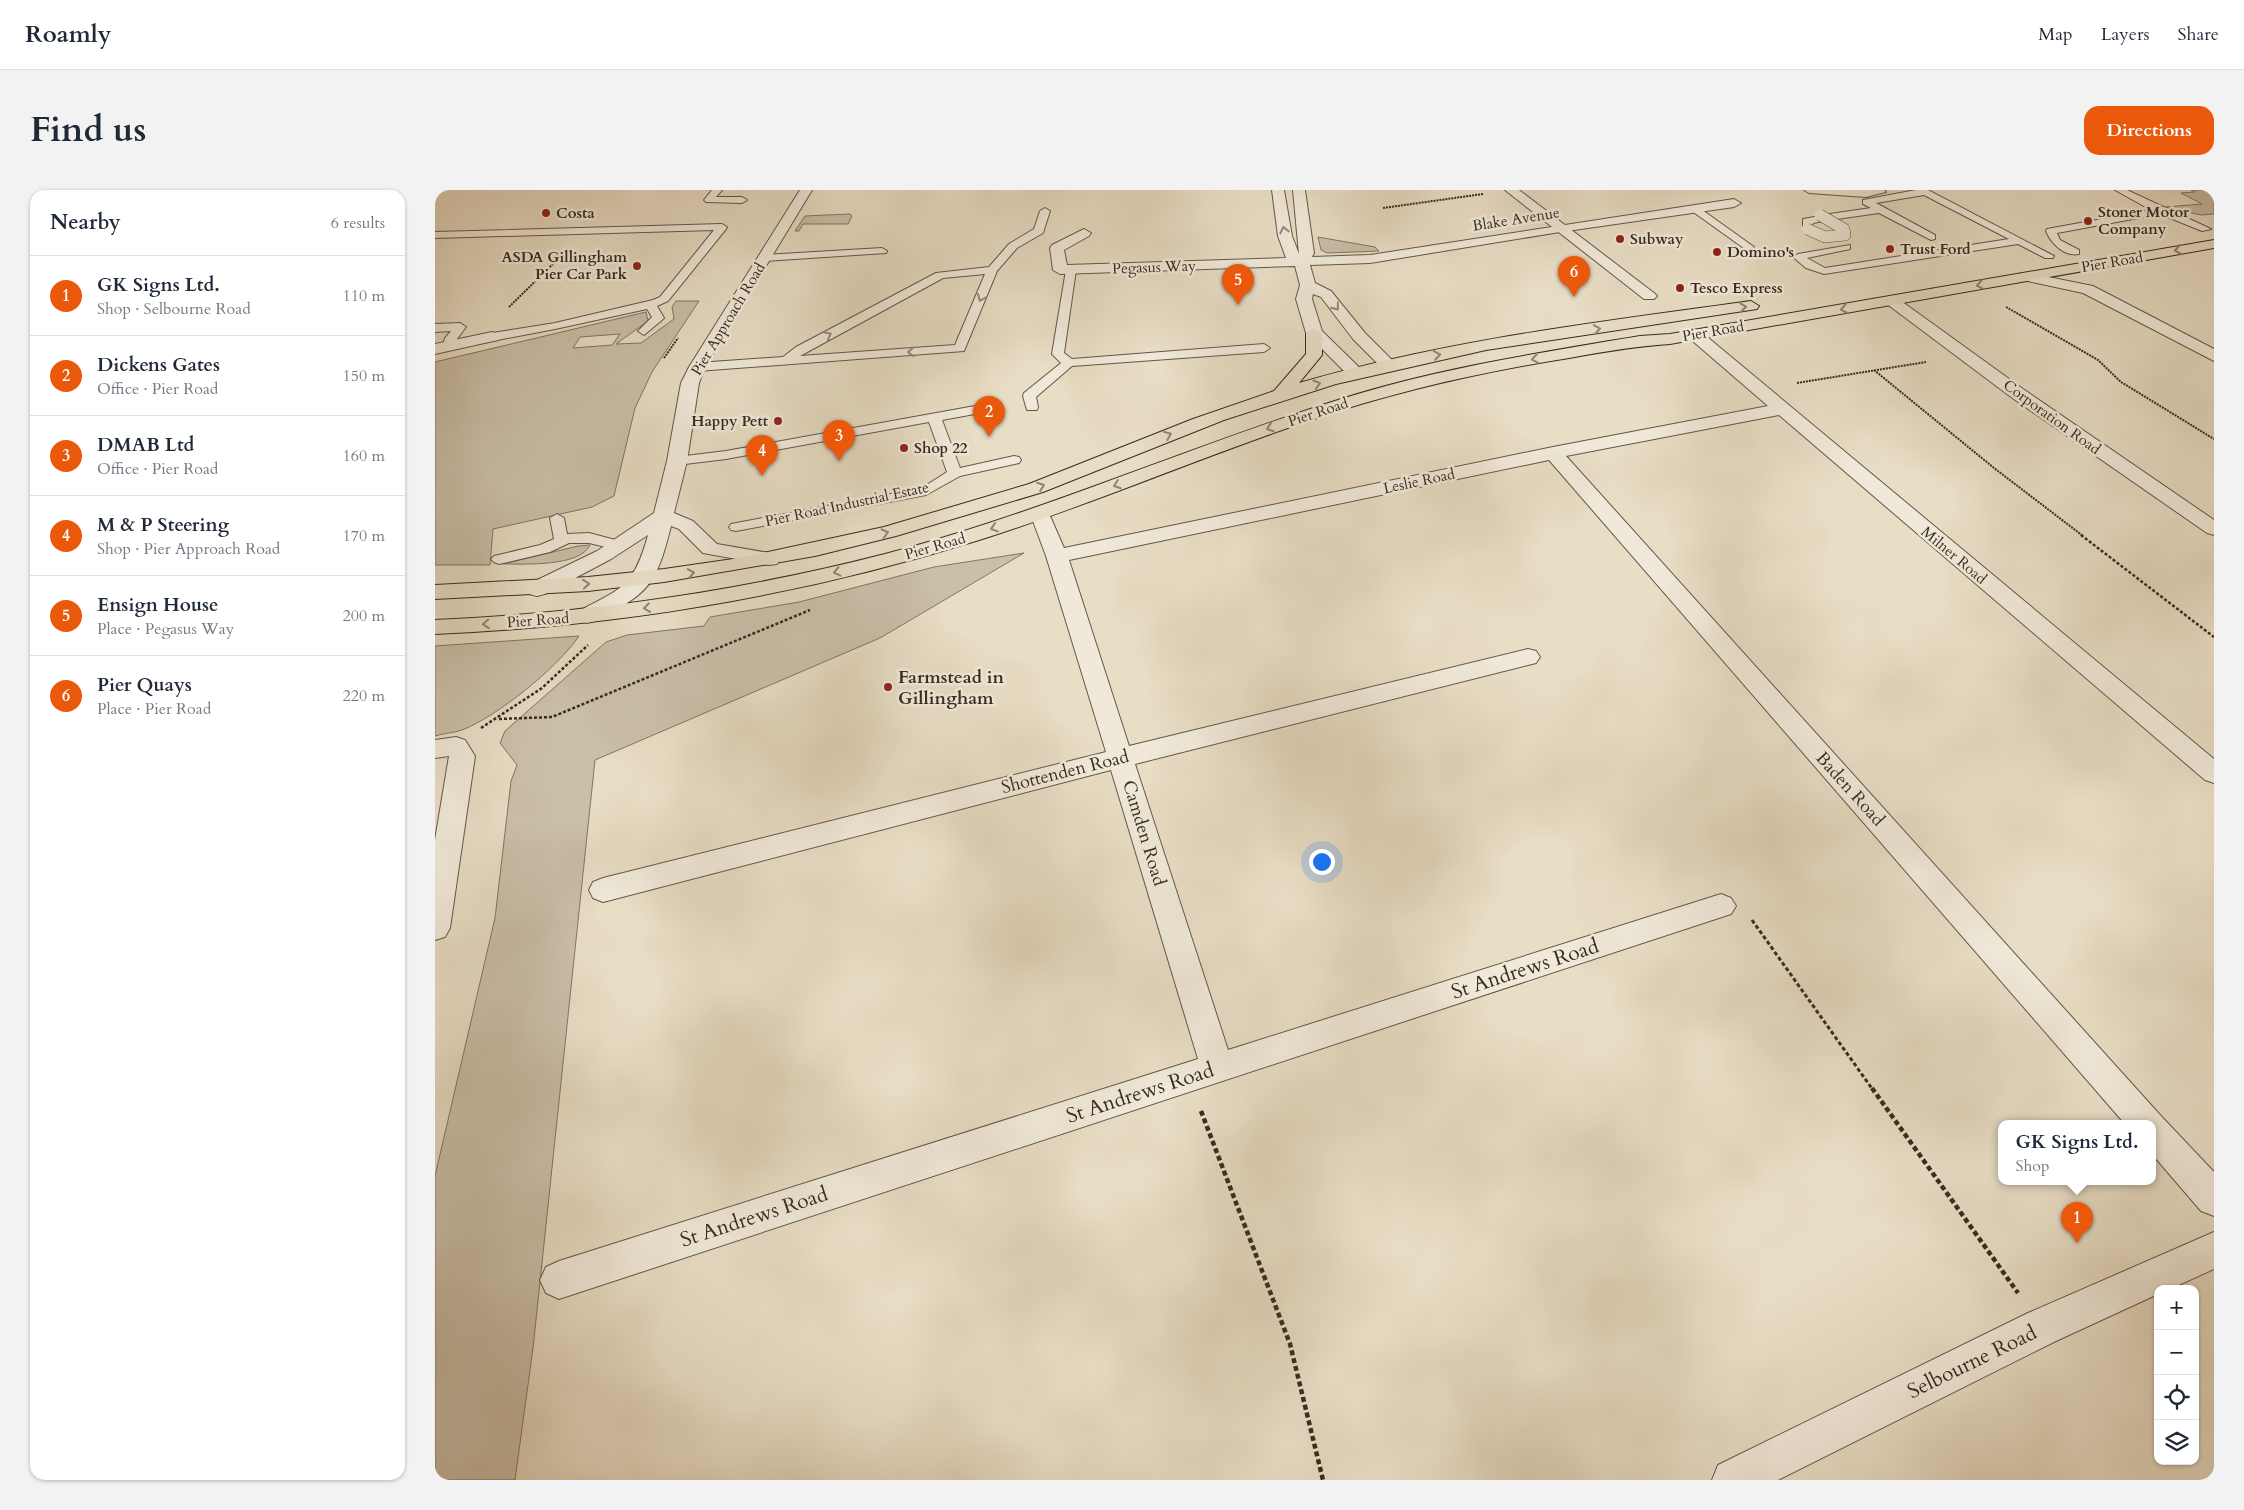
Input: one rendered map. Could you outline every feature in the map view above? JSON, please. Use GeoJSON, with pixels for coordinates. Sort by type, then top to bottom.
{"type":"FeatureCollection","features":[{"type":"Feature","properties":{"kind":"main road"},"geometry":{"type":"LineString","coordinates":[[2178,234],[2210,229]]}},
{"type":"Feature","properties":{"kind":"main road","name":"Pier Road"},"geometry":{"type":"LineString","coordinates":[[435,627],[587,616],[720,596],[815,577],[926,549],[1040,513],[1273,426],[1394,388],[1444,375],[1640,341],[1694,334],[2214,244]]}},
{"type":"Feature","properties":{"kind":"main road","name":"Pier Road"},"geometry":{"type":"LineString","coordinates":[[2022,261],[2094,249]]}},
{"type":"Feature","properties":{"kind":"main road","name":"Pier Road"},"geometry":{"type":"LineString","coordinates":[[435,592],[537,588],[643,579],[769,559],[892,532],[1038,488],[1210,419],[1356,373],[1473,349],[1766,304]]}},
{"type":"Feature","properties":{"kind":"main road"},"geometry":{"type":"LineString","coordinates":[[1279,396],[1314,355],[1316,350],[1313,333]]}},
{"type":"Feature","properties":{"kind":"main road"},"geometry":{"type":"LineString","coordinates":[[1389,365],[1394,388]]}},
{"type":"Feature","properties":{"kind":"main road"},"geometry":{"type":"LineString","coordinates":[[1356,373],[1394,388]]}},
{"type":"Feature","properties":{"kind":"street","name":"Pier Approach Road"},"geometry":{"type":"LineString","coordinates":[[587,616],[633,590],[643,579],[655,549],[677,461],[690,384],[697,367],[806,190]]}},
{"type":"Feature","properties":{"kind":"street"},"geometry":{"type":"LineString","coordinates":[[1279,190],[1285,236],[1288,241],[1290,254],[1302,263],[1308,285],[1304,299],[1313,333],[1356,373]]}},
{"type":"Feature","properties":{"kind":"street"},"geometry":{"type":"LineString","coordinates":[[1299,190],[1307,253],[1302,263]]}},
{"type":"Feature","properties":{"kind":"street"},"geometry":{"type":"LineString","coordinates":[[1511,190],[1649,296]]}},
{"type":"Feature","properties":{"kind":"street","name":"Blake Avenue"},"geometry":{"type":"LineString","coordinates":[[1302,263],[1370,259],[1561,228],[1734,203]]}},
{"type":"Feature","properties":{"kind":"street"},"geometry":{"type":"LineString","coordinates":[[1071,270],[1060,270],[1057,248],[1084,233]]}},
{"type":"Feature","properties":{"kind":"street","name":"Pegasus Way"},"geometry":{"type":"LineString","coordinates":[[1071,270],[1302,263]]}},
{"type":"Feature","properties":{"kind":"street"},"geometry":{"type":"LineString","coordinates":[[2083,267],[2092,272],[2087,289]]}},
{"type":"Feature","properties":{"kind":"street"},"geometry":{"type":"LineString","coordinates":[[2028,277],[2087,289],[2214,356]]}},
{"type":"Feature","properties":{"kind":"street"},"geometry":{"type":"LineString","coordinates":[[1308,285],[1326,294],[1359,336],[1389,365]]}},
{"type":"Feature","properties":{"kind":"street","name":"Corporation Road"},"geometry":{"type":"LineString","coordinates":[[1892,300],[2121,466],[2214,529]]}},
{"type":"Feature","properties":{"kind":"street","name":"Milner Road"},"geometry":{"type":"LineString","coordinates":[[1694,334],[1781,410],[2214,774]]}},
{"type":"Feature","properties":{"kind":"street"},"geometry":{"type":"LineString","coordinates":[[442,348],[492,337]]}},
{"type":"Feature","properties":{"kind":"street","name":"Leslie Road"},"geometry":{"type":"LineString","coordinates":[[1057,556],[1553,454],[1781,410]]}},
{"type":"Feature","properties":{"kind":"street","name":"Baden Road"},"geometry":{"type":"LineString","coordinates":[[1553,454],[2143,1120]]}},
{"type":"Feature","properties":{"kind":"street","name":"Camden Road"},"geometry":{"type":"LineString","coordinates":[[1040,513],[1057,556],[1217,1068]]}},
{"type":"Feature","properties":{"kind":"street"},"geometry":{"type":"LineString","coordinates":[[537,588],[604,555],[663,516],[686,525],[710,550],[769,559]]}},
{"type":"Feature","properties":{"kind":"street","name":"Shottenden Road"},"geometry":{"type":"LineString","coordinates":[[603,890],[1121,758],[1528,658]]}},
{"type":"Feature","properties":{"kind":"street"},"geometry":{"type":"LineString","coordinates":[[435,928],[462,756],[446,748]]}},
{"type":"Feature","properties":{"kind":"street","name":"St Andrews Road"},"geometry":{"type":"LineString","coordinates":[[559,1280],[1721,906]]}},
{"type":"Feature","properties":{"kind":"street"},"geometry":{"type":"LineString","coordinates":[[2156,1134],[2214,1198]]}},
{"type":"Feature","properties":{"kind":"street","name":"Selbourne Road"},"geometry":{"type":"LineString","coordinates":[[1733,1480],[2042,1326],[2214,1250]]}},
{"type":"Feature","properties":{"kind":"lane"},"geometry":{"type":"LineString","coordinates":[[717,190],[709,200],[742,200]]}},
{"type":"Feature","properties":{"kind":"lane"},"geometry":{"type":"LineString","coordinates":[[492,337],[651,306],[664,299],[750,190]]}},
{"type":"Feature","properties":{"kind":"lane"},"geometry":{"type":"LineString","coordinates":[[1809,190],[1862,192],[1896,190]]}},
{"type":"Feature","properties":{"kind":"lane"},"geometry":{"type":"LineString","coordinates":[[2120,190],[2161,211],[2210,229]]}},
{"type":"Feature","properties":{"kind":"lane"},"geometry":{"type":"LineString","coordinates":[[1931,237],[1865,201],[1923,191],[2049,256]]}},
{"type":"Feature","properties":{"kind":"lane"},"geometry":{"type":"LineString","coordinates":[[1695,209],[1749,247]]}},
{"type":"Feature","properties":{"kind":"lane"},"geometry":{"type":"LineString","coordinates":[[1823,217],[1844,229],[1845,235],[1823,237],[1807,229],[1809,225],[1807,221],[1823,217],[1880,210]]}},
{"type":"Feature","properties":{"kind":"lane"},"geometry":{"type":"LineString","coordinates":[[697,367],[960,348],[993,270],[1013,246],[1039,231],[1045,211]]}},
{"type":"Feature","properties":{"kind":"lane"},"geometry":{"type":"LineString","coordinates":[[2075,252],[2056,242],[2051,231],[2161,211]]}},
{"type":"Feature","properties":{"kind":"lane"},"geometry":{"type":"LineString","coordinates":[[435,235],[722,226]]}},
{"type":"Feature","properties":{"kind":"lane"},"geometry":{"type":"LineString","coordinates":[[1846,247],[1798,257],[1810,266],[1824,271],[2019,241]]}},
{"type":"Feature","properties":{"kind":"lane"},"geometry":{"type":"LineString","coordinates":[[764,258],[882,251]]}},
{"type":"Feature","properties":{"kind":"lane"},"geometry":{"type":"LineString","coordinates":[[786,360],[800,350],[940,276],[993,270]]}},
{"type":"Feature","properties":{"kind":"lane"},"geometry":{"type":"LineString","coordinates":[[1069,363],[1058,354],[1071,270]]}},
{"type":"Feature","properties":{"kind":"lane"},"geometry":{"type":"LineString","coordinates":[[644,331],[658,318],[651,306]]}},
{"type":"Feature","properties":{"kind":"lane"},"geometry":{"type":"LineString","coordinates":[[435,328],[460,327],[442,348]]}},
{"type":"Feature","properties":{"kind":"lane"},"geometry":{"type":"LineString","coordinates":[[1032,407],[1029,396],[1069,363],[1264,348]]}},
{"type":"Feature","properties":{"kind":"lane"},"geometry":{"type":"LineString","coordinates":[[677,461],[726,455],[986,408]]}},
{"type":"Feature","properties":{"kind":"lane"},"geometry":{"type":"LineString","coordinates":[[934,417],[955,473]]}},
{"type":"Feature","properties":{"kind":"lane","name":"Pier Road Industrial Estate"},"geometry":{"type":"LineString","coordinates":[[736,527],[926,491],[955,473],[1014,460]]}},
{"type":"Feature","properties":{"kind":"lane"},"geometry":{"type":"LineString","coordinates":[[557,518],[560,537],[566,539]]}},
{"type":"Feature","properties":{"kind":"lane"},"geometry":{"type":"LineString","coordinates":[[499,559],[545,548],[566,539],[589,538],[618,545]]}},
{"type":"Feature","properties":{"kind":"path"},"geometry":{"type":"LineString","coordinates":[[1383,208],[1511,190]]}},
{"type":"Feature","properties":{"kind":"path"},"geometry":{"type":"LineString","coordinates":[[504,312],[561,256]]}},
{"type":"Feature","properties":{"kind":"path"},"geometry":{"type":"LineString","coordinates":[[1999,303],[2099,360],[2121,382],[2214,439]]}},
{"type":"Feature","properties":{"kind":"path"},"geometry":{"type":"LineString","coordinates":[[1759,389],[1967,355]]}},
{"type":"Feature","properties":{"kind":"path"},"geometry":{"type":"LineString","coordinates":[[1874,370],[1994,468],[2214,637]]}},
{"type":"Feature","properties":{"kind":"path"},"geometry":{"type":"LineString","coordinates":[[499,719],[552,717],[816,608]]}},
{"type":"Feature","properties":{"kind":"path"},"geometry":{"type":"LineString","coordinates":[[482,727],[499,719],[560,673],[591,643]]}},
{"type":"Feature","properties":{"kind":"path"},"geometry":{"type":"LineString","coordinates":[[1721,906],[1739,902],[2042,1326]]}},
{"type":"Feature","properties":{"kind":"path"},"geometry":{"type":"LineString","coordinates":[[1200,1109],[1290,1344],[1323,1480]]}},
{"type":"Feature","properties":{"kind":"shaded area"},"geometry":{"type":"Polygon","coordinates":[[[2191,190],[2208,190],[2214,193],[2214,214],[2201,215],[2165,207],[2202,204],[2181,193],[2195,192],[2191,190]]]}},
{"type":"Feature","properties":{"kind":"shaded area"},"geometry":{"type":"Polygon","coordinates":[[[850,214],[852,216],[848,224],[803,224],[799,231],[795,231],[805,216],[850,214]]]}},
{"type":"Feature","properties":{"kind":"shaded area"},"geometry":{"type":"Polygon","coordinates":[[[1318,237],[1375,247],[1379,251],[1327,253],[1321,250],[1318,237]]]}},
{"type":"Feature","properties":{"kind":"shaded area"},"geometry":{"type":"Polygon","coordinates":[[[676,301],[699,301],[652,372],[635,408],[614,496],[592,507],[493,529],[490,565],[435,565],[435,362],[646,312],[648,321],[616,344],[641,343],[674,319],[672,307],[676,301]],[[620,334],[580,337],[573,348],[612,345],[620,334]]]}},
{"type":"Feature","properties":{"kind":"shaded area"},"geometry":{"type":"Polygon","coordinates":[[[590,545],[584,552],[564,561],[537,564],[503,564],[578,546],[590,545]]]}},
{"type":"Feature","properties":{"kind":"shaded area"},"geometry":{"type":"Polygon","coordinates":[[[1024,553],[880,638],[595,760],[533,1348],[515,1480],[435,1480],[435,1176],[495,918],[511,781],[517,765],[500,743],[505,731],[606,642],[627,635],[704,626],[710,617],[799,602],[934,567],[1024,553]]]}},
{"type":"Feature","properties":{"kind":"shaded area"},"geometry":{"type":"Polygon","coordinates":[[[579,636],[557,662],[509,703],[462,730],[435,736],[435,646],[579,636]]]}},
{"type":"Feature","properties":{"kind":"place","name":"Costa"},"geometry":{"type":"Point","coordinates":[546,213]}},
{"type":"Feature","properties":{"kind":"place","name":"Stoner Motor Company"},"geometry":{"type":"Point","coordinates":[2088,221]}},
{"type":"Feature","properties":{"kind":"place","name":"Subway"},"geometry":{"type":"Point","coordinates":[1620,239]}},
{"type":"Feature","properties":{"kind":"place","name":"Trust Ford"},"geometry":{"type":"Point","coordinates":[1890,249]}},
{"type":"Feature","properties":{"kind":"place","name":"Domino's"},"geometry":{"type":"Point","coordinates":[1717,252]}},
{"type":"Feature","properties":{"kind":"place","name":"ASDA Gillingham Pier Car Park"},"geometry":{"type":"Point","coordinates":[637,266]}},
{"type":"Feature","properties":{"kind":"place","name":"Tesco Express"},"geometry":{"type":"Point","coordinates":[1680,288]}},
{"type":"Feature","properties":{"kind":"place","name":"Pier Quays"},"geometry":{"type":"Point","coordinates":[1574,297]}},
{"type":"Feature","properties":{"kind":"place","name":"Ensign House"},"geometry":{"type":"Point","coordinates":[1238,305]}},
{"type":"Feature","properties":{"kind":"place","name":"Happy Pett"},"geometry":{"type":"Point","coordinates":[778,421]}},
{"type":"Feature","properties":{"kind":"place","name":"Dickens Gates"},"geometry":{"type":"Point","coordinates":[989,437]}},
{"type":"Feature","properties":{"kind":"place","name":"Shop 22"},"geometry":{"type":"Point","coordinates":[904,448]}},
{"type":"Feature","properties":{"kind":"place","name":"DMAB Ltd"},"geometry":{"type":"Point","coordinates":[839,461]}},
{"type":"Feature","properties":{"kind":"place","name":"M & P Steering"},"geometry":{"type":"Point","coordinates":[762,476]}},
{"type":"Feature","properties":{"kind":"place","name":"Farmstead in Gillingham"},"geometry":{"type":"Point","coordinates":[888,687]}},
{"type":"Feature","properties":{"kind":"place","name":"GK Signs Ltd."},"geometry":{"type":"Point","coordinates":[2077,1243]}}]}
